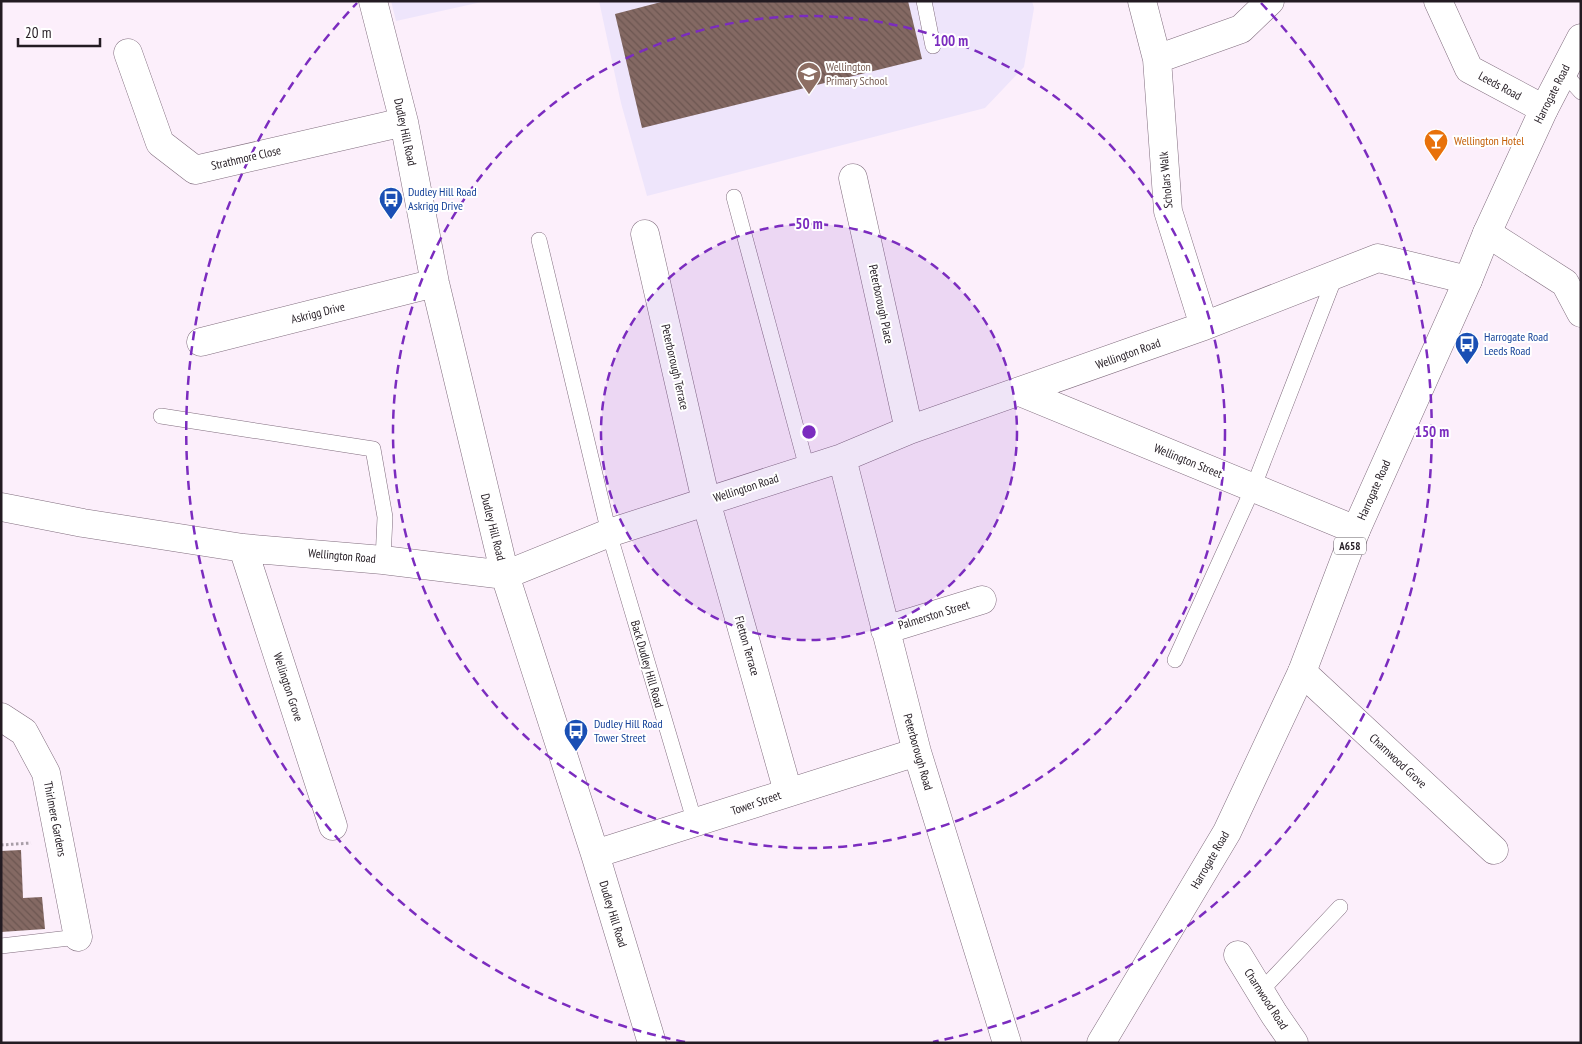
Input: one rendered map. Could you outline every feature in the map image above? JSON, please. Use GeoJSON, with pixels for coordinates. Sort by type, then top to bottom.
{"type":"FeatureCollection","features":[{"type":"Feature","properties":{"kind":"main road","name":"Dudley Hill Road"},"geometry":{"type":"LineString","coordinates":[[373,1],[404,122],[435,283],[505,575],[595,854],[652,1043]]}},
{"type":"Feature","properties":{"kind":"main road","name":"Scholars Walk"},"geometry":{"type":"LineString","coordinates":[[1142,1],[1157,59],[1168,211],[1204,326]]}},
{"type":"Feature","properties":{"kind":"main road"},"geometry":{"type":"LineString","coordinates":[[1157,59],[1240,28],[1270,1]]}},
{"type":"Feature","properties":{"kind":"main road","name":"Leeds Road"},"geometry":{"type":"LineString","coordinates":[[1438,1],[1469,69],[1544,109]]}},
{"type":"Feature","properties":{"kind":"main road","name":"Harrogate Road"},"geometry":{"type":"LineString","coordinates":[[1101,1043],[1227,832],[1302,672],[1356,530],[1544,109],[1572,82],[1581,38]]}},
{"type":"Feature","properties":{"kind":"main road","name":"Strathmore Close"},"geometry":{"type":"LineString","coordinates":[[128,53],[160,143],[195,170],[404,122]]}},
{"type":"Feature","properties":{"kind":"main road","name":"Peterborough Place"},"geometry":{"type":"LineString","coordinates":[[853,178],[909,430]]}},
{"type":"Feature","properties":{"kind":"main road","name":"Peterborough Terrace"},"geometry":{"type":"LineString","coordinates":[[645,234],[706,501]]}},
{"type":"Feature","properties":{"kind":"main road"},"geometry":{"type":"LineString","coordinates":[[1487,234],[1565,283],[1581,313]]}},
{"type":"Feature","properties":{"kind":"main road","name":"Wellington Road"},"geometry":{"type":"LineString","coordinates":[[1,507],[243,548],[383,560],[505,575],[609,533],[842,458],[909,430],[1204,326],[1378,258],[1468,280]]}},
{"type":"Feature","properties":{"kind":"main road","name":"Askrigg Drive"},"geometry":{"type":"LineString","coordinates":[[201,342],[435,283]]}},
{"type":"Feature","properties":{"kind":"main road","name":"Wellington Street"},"geometry":{"type":"LineString","coordinates":[[1020,392],[1356,530]]}},
{"type":"Feature","properties":{"kind":"main road","name":"Peterborough Road"},"geometry":{"type":"LineString","coordinates":[[842,458],[917,752],[1007,1043]]}},
{"type":"Feature","properties":{"kind":"main road","name":"Fletton Terrace"},"geometry":{"type":"LineString","coordinates":[[706,501],[788,792]]}},
{"type":"Feature","properties":{"kind":"main road","name":"Wellington Grove"},"geometry":{"type":"LineString","coordinates":[[243,548],[333,826]]}},
{"type":"Feature","properties":{"kind":"main road","name":"Palmerston Street"},"geometry":{"type":"LineString","coordinates":[[885,630],[982,600]]}},
{"type":"Feature","properties":{"kind":"main road","name":"Charnwood Grove"},"geometry":{"type":"LineString","coordinates":[[1302,672],[1494,850]]}},
{"type":"Feature","properties":{"kind":"main road","name":"Thirlmere Gardens"},"geometry":{"type":"LineString","coordinates":[[1,717],[24,732],[46,773],[78,937]]}},
{"type":"Feature","properties":{"kind":"main road","name":"Tower Street"},"geometry":{"type":"LineString","coordinates":[[595,854],[917,752]]}},
{"type":"Feature","properties":{"kind":"main road","name":"Charnwood Road"},"geometry":{"type":"LineString","coordinates":[[1238,955],[1294,1043]]}},
{"type":"Feature","properties":{"kind":"lane"},"geometry":{"type":"LineString","coordinates":[[924,1],[933,46]]}},
{"type":"Feature","properties":{"kind":"lane"},"geometry":{"type":"LineString","coordinates":[[734,197],[807,468]]}},
{"type":"Feature","properties":{"kind":"lane","name":"Back Dudley Hill Road"},"geometry":{"type":"LineString","coordinates":[[539,240],[609,533],[695,823]]}},
{"type":"Feature","properties":{"kind":"lane"},"geometry":{"type":"LineString","coordinates":[[1175,660],[1253,488],[1336,274]]}},
{"type":"Feature","properties":{"kind":"lane"},"geometry":{"type":"LineString","coordinates":[[162,416],[373,450],[385,517],[383,560]]}},
{"type":"Feature","properties":{"kind":"lane"},"geometry":{"type":"LineString","coordinates":[[1260,992],[1340,907]]}},
{"type":"Feature","properties":{"kind":"lane"},"geometry":{"type":"LineString","coordinates":[[1,946],[78,937]]}},
{"type":"Feature","properties":{"kind":"shaded area"},"geometry":{"type":"Polygon","coordinates":[[[391,1],[486,1],[396,21],[391,1]]]}},
{"type":"Feature","properties":{"kind":"shaded area","name":"Wellington Primary School"},"geometry":{"type":"Polygon","coordinates":[[[599,1],[1032,1],[1034,8],[1024,67],[985,108],[647,196],[621,103],[599,1]]]}},
{"type":"Feature","properties":{"kind":"building"},"geometry":{"type":"Polygon","coordinates":[[[665,1],[908,1],[922,59],[642,128],[615,14],[665,1]]]}},
{"type":"Feature","properties":{"kind":"building"},"geometry":{"type":"Polygon","coordinates":[[[21,850],[23,898],[42,897],[45,929],[1,932],[1,851],[21,850]]]}},
{"type":"Feature","properties":{"kind":"place","name":"Wellington Primary School"},"geometry":{"type":"Point","coordinates":[809,95]}},
{"type":"Feature","properties":{"kind":"place","name":"Wellington Hotel"},"geometry":{"type":"Point","coordinates":[1436,162]}},
{"type":"Feature","properties":{"kind":"place","name":"Dudley Hill Road Askrigg Drive"},"geometry":{"type":"Point","coordinates":[391,220]}},
{"type":"Feature","properties":{"kind":"place","name":"Harrogate Road Leeds Road"},"geometry":{"type":"Point","coordinates":[1467,365]}},
{"type":"Feature","properties":{"kind":"place","name":"Dudley Hill Road Tower Street"},"geometry":{"type":"Point","coordinates":[576,752]}}]}
